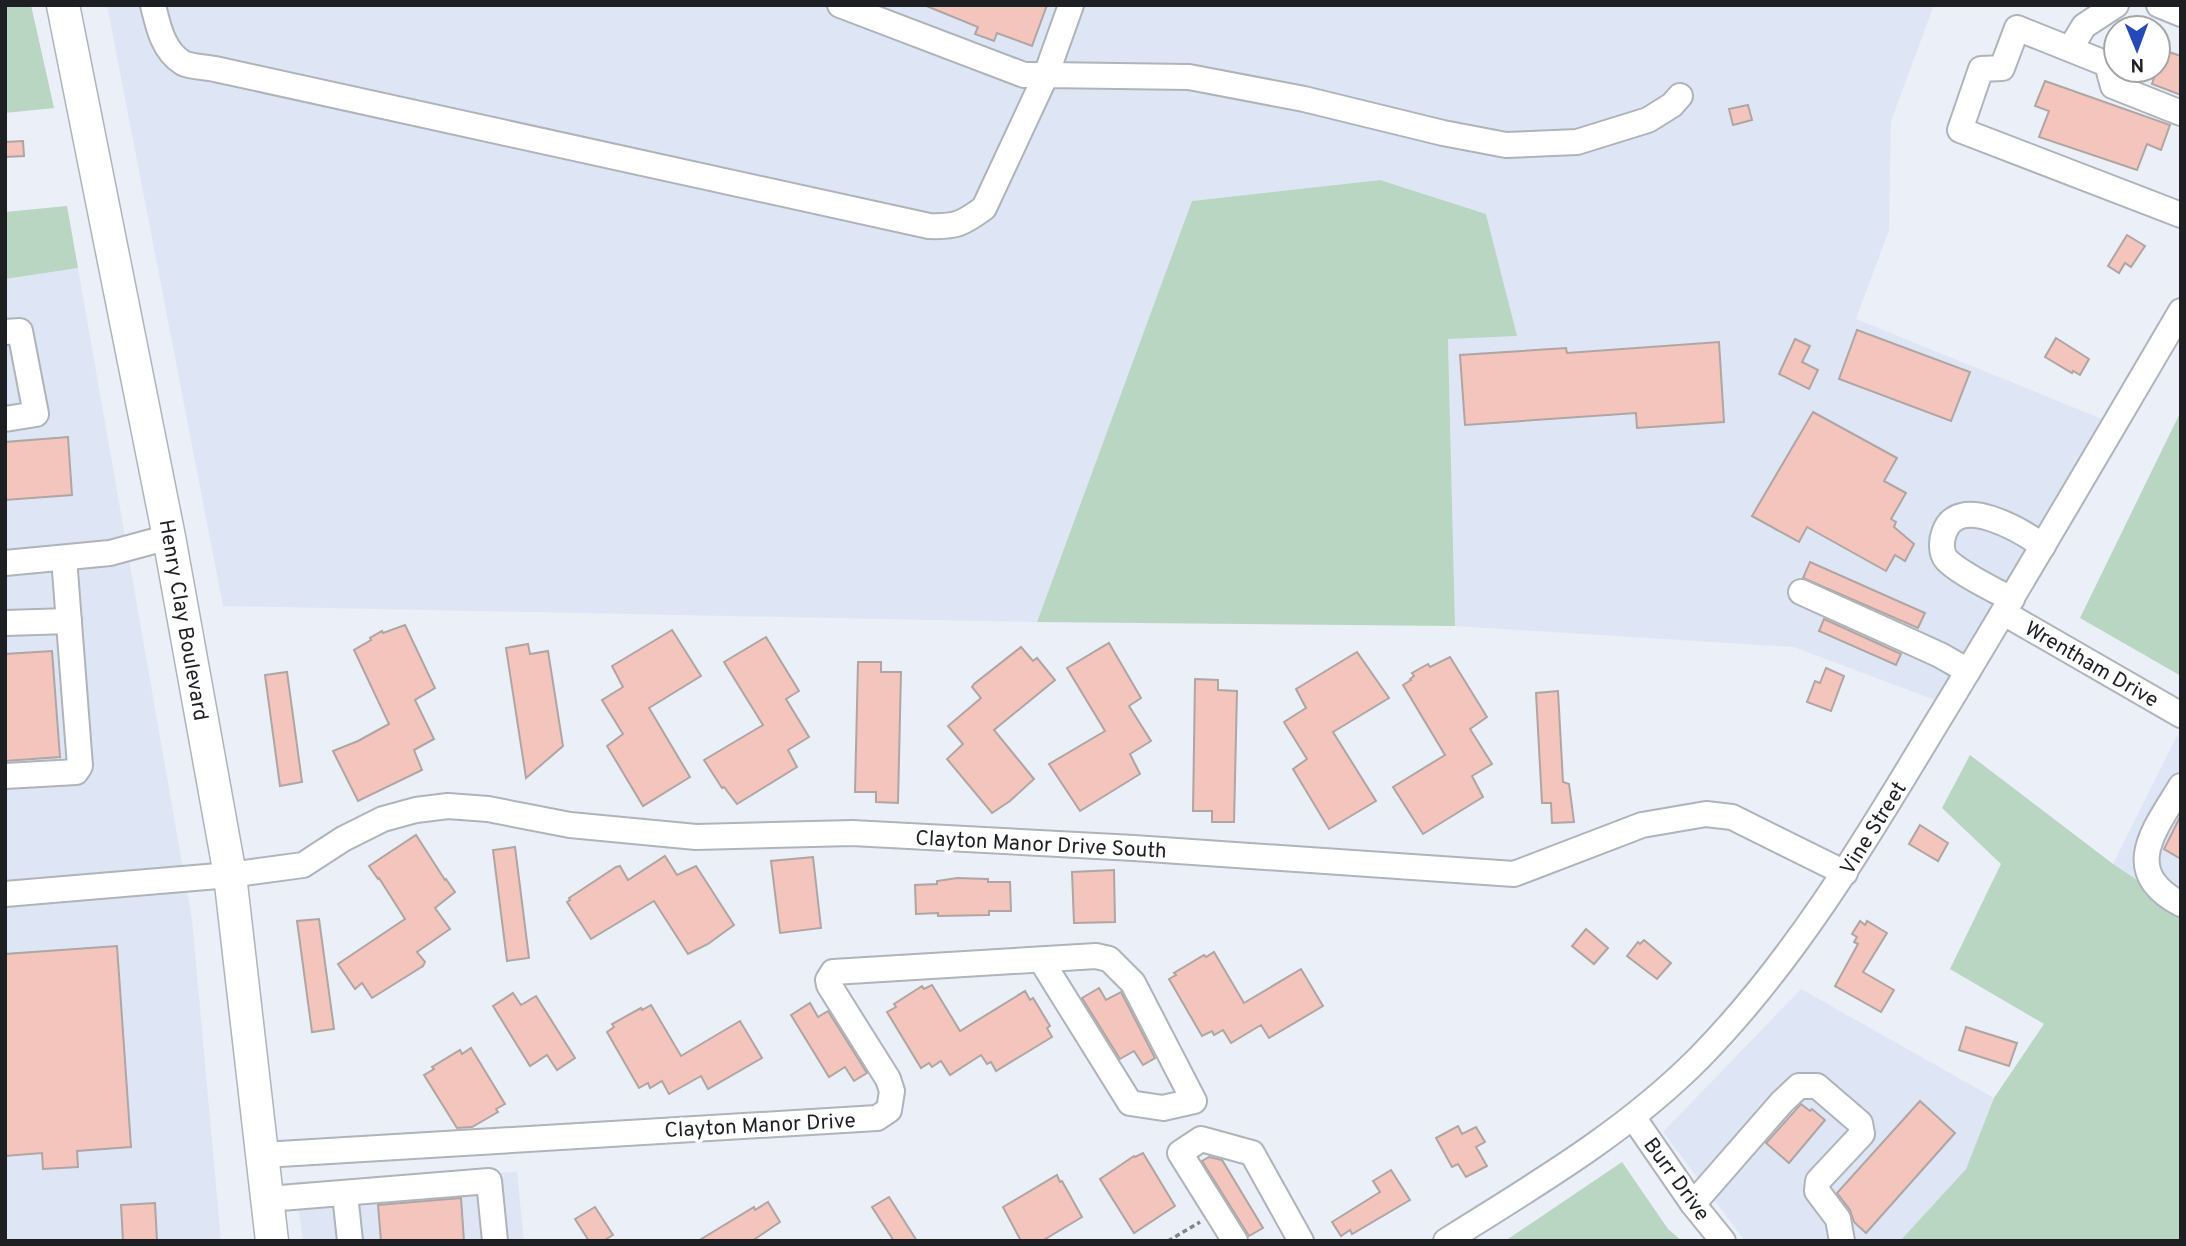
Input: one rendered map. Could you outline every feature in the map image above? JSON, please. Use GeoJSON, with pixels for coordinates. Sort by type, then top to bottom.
{"type":"FeatureCollection","features":[{"type":"Feature","properties":{"kind":"main road","name":"Henry Clay Boulevard"},"geometry":{"type":"LineString","coordinates":[[63,5],[169,537],[230,875],[272,1241]]}},
{"type":"Feature","properties":{"kind":"street"},"geometry":{"type":"LineString","coordinates":[[153,5],[159,31],[169,50],[184,64],[215,68],[929,226],[952,227],[985,208],[1046,75],[1071,5]]}},
{"type":"Feature","properties":{"kind":"street"},"geometry":{"type":"LineString","coordinates":[[840,5],[1024,75],[1189,77],[1304,99],[1443,133],[1506,145],[1577,142],[1648,120],[1672,105],[1680,96]]}},
{"type":"Feature","properties":{"kind":"street"},"geometry":{"type":"LineString","coordinates":[[2070,49],[2084,26],[2116,5]]}},
{"type":"Feature","properties":{"kind":"street"},"geometry":{"type":"LineString","coordinates":[[2159,5],[2181,14]]}},
{"type":"Feature","properties":{"kind":"street"},"geometry":{"type":"LineString","coordinates":[[2181,113],[2113,86],[2107,64],[2017,28],[2002,68],[1981,69],[1961,130],[2181,215]]}},
{"type":"Feature","properties":{"kind":"street","name":"Vine Street"},"geometry":{"type":"LineString","coordinates":[[1446,1241],[1585,1154],[1633,1117],[1700,1056],[1744,1008],[1845,873],[2008,606],[2180,313]]}},
{"type":"Feature","properties":{"kind":"street"},"geometry":{"type":"LineString","coordinates":[[5,332],[20,331],[36,414],[5,419]]}},
{"type":"Feature","properties":{"kind":"street","name":"Wrentham Drive"},"geometry":{"type":"LineString","coordinates":[[2043,546],[2024,532],[1985,516],[1964,515],[1949,523],[1942,545],[1946,559],[2008,606],[2181,715]]}},
{"type":"Feature","properties":{"kind":"street"},"geometry":{"type":"LineString","coordinates":[[5,563],[110,553],[169,537]]}},
{"type":"Feature","properties":{"kind":"street"},"geometry":{"type":"LineString","coordinates":[[5,776],[79,770],[64,558]]}},
{"type":"Feature","properties":{"kind":"street"},"geometry":{"type":"LineString","coordinates":[[1801,592],[1940,655],[1968,671]]}},
{"type":"Feature","properties":{"kind":"street"},"geometry":{"type":"LineString","coordinates":[[5,624],[69,621]]}},
{"type":"Feature","properties":{"kind":"street"},"geometry":{"type":"LineString","coordinates":[[2181,786],[2148,842],[2146,859],[2150,875],[2159,888],[2181,904]]}},
{"type":"Feature","properties":{"kind":"street","name":"Clayton Manor Drive South"},"geometry":{"type":"LineString","coordinates":[[5,894],[230,875],[303,865],[343,839],[383,819],[416,810],[448,806],[488,809],[570,825],[696,837],[852,833],[1134,848],[1514,874],[1642,825],[1706,814],[1732,817],[1845,873]]}},
{"type":"Feature","properties":{"kind":"street","name":"Clayton Manor Drive"},"geometry":{"type":"LineString","coordinates":[[263,1155],[877,1118],[889,1110],[892,1091],[888,1079],[829,985],[828,980],[833,972],[1096,956],[1114,962],[1133,983],[1194,1101],[1163,1108],[1130,1103],[1041,960]]}},
{"type":"Feature","properties":{"kind":"street"},"geometry":{"type":"LineString","coordinates":[[1693,1204],[1782,1102],[1800,1086],[1817,1086],[1860,1123],[1862,1134],[1818,1181],[1817,1191],[1838,1219],[1842,1241]]}},
{"type":"Feature","properties":{"kind":"street","name":"Burr Drive"},"geometry":{"type":"LineString","coordinates":[[1633,1117],[1693,1204],[1723,1241]]}},
{"type":"Feature","properties":{"kind":"street"},"geometry":{"type":"LineString","coordinates":[[1235,1241],[1180,1153],[1201,1139],[1252,1153],[1301,1241]]}},
{"type":"Feature","properties":{"kind":"street"},"geometry":{"type":"LineString","coordinates":[[268,1199],[489,1181],[495,1241]]}},
{"type":"Feature","properties":{"kind":"street"},"geometry":{"type":"LineString","coordinates":[[345,1194],[350,1241]]}},
{"type":"Feature","properties":{"kind":"path"},"geometry":{"type":"LineString","coordinates":[[1168,1241],[1216,1211]]}},
{"type":"Feature","properties":{"kind":"shaded area"},"geometry":{"type":"Polygon","coordinates":[[[107,5],[1934,5],[1891,121],[1889,230],[1856,319],[2102,419],[1935,700],[1794,647],[1455,626],[1448,339],[1516,335],[1486,214],[1380,180],[1192,201],[1037,622],[223,606],[107,5]]]}},
{"type":"Feature","properties":{"kind":"shaded area"},"geometry":{"type":"Polygon","coordinates":[[[78,268],[192,920],[221,1241],[5,1241],[5,279],[78,268]]]}},
{"type":"Feature","properties":{"kind":"shaded area"},"geometry":{"type":"Polygon","coordinates":[[[2177,736],[2181,739],[2181,909],[2113,864],[2177,736]]]}},
{"type":"Feature","properties":{"kind":"shaded area"},"geometry":{"type":"Polygon","coordinates":[[[1801,989],[1994,1098],[1966,1169],[1900,1241],[1745,1241],[1663,1132],[1801,989]]]}},
{"type":"Feature","properties":{"kind":"shaded area"},"geometry":{"type":"Polygon","coordinates":[[[517,1172],[524,1241],[303,1241],[295,1182],[517,1172]]]}},
{"type":"Feature","properties":{"kind":"green space"},"geometry":{"type":"Polygon","coordinates":[[[5,5],[31,5],[54,108],[5,113],[5,5]]]}},
{"type":"Feature","properties":{"kind":"green space"},"geometry":{"type":"Polygon","coordinates":[[[1380,180],[1486,214],[1517,336],[1448,339],[1455,626],[1037,622],[1192,201],[1380,180]]]}},
{"type":"Feature","properties":{"kind":"green space"},"geometry":{"type":"Polygon","coordinates":[[[67,206],[78,268],[5,279],[5,212],[67,206]]]}},
{"type":"Feature","properties":{"kind":"green space"},"geometry":{"type":"Polygon","coordinates":[[[2181,411],[2181,676],[2080,618],[2181,411]]]}},
{"type":"Feature","properties":{"kind":"green space"},"geometry":{"type":"Polygon","coordinates":[[[1970,755],[2113,864],[2181,909],[2181,1241],[1900,1241],[1966,1169],[1994,1098],[2044,1024],[1950,969],[2001,864],[1942,808],[1970,755]]]}},
{"type":"Feature","properties":{"kind":"green space"},"geometry":{"type":"Polygon","coordinates":[[[1622,1162],[1668,1229],[1682,1241],[1505,1241],[1622,1162]]]}},
{"type":"Feature","properties":{"kind":"building"},"geometry":{"type":"Polygon","coordinates":[[[924,5],[1047,5],[1032,46],[997,33],[994,41],[975,34],[978,27],[924,5]]]}},
{"type":"Feature","properties":{"kind":"building"},"geometry":{"type":"Polygon","coordinates":[[[2172,53],[2181,56],[2181,95],[2152,84],[2172,84],[2172,53]]]}},
{"type":"Feature","properties":{"kind":"building"},"geometry":{"type":"Polygon","coordinates":[[[2045,81],[2170,125],[2161,150],[2147,144],[2137,170],[2039,137],[2049,111],[2035,106],[2045,81]]]}},
{"type":"Feature","properties":{"kind":"building"},"geometry":{"type":"Polygon","coordinates":[[[1748,105],[1752,120],[1733,125],[1729,109],[1748,105]]]}},
{"type":"Feature","properties":{"kind":"building"},"geometry":{"type":"Polygon","coordinates":[[[23,141],[24,156],[5,157],[5,142],[23,141]]]}},
{"type":"Feature","properties":{"kind":"building"},"geometry":{"type":"Polygon","coordinates":[[[2127,235],[2145,246],[2131,267],[2125,263],[2119,273],[2108,266],[2127,235]]]}},
{"type":"Feature","properties":{"kind":"building"},"geometry":{"type":"Polygon","coordinates":[[[1857,330],[1970,372],[1951,421],[1839,379],[1857,330]]]}},
{"type":"Feature","properties":{"kind":"building"},"geometry":{"type":"Polygon","coordinates":[[[2056,338],[2089,359],[2080,375],[2045,357],[2056,338]]]}},
{"type":"Feature","properties":{"kind":"building"},"geometry":{"type":"Polygon","coordinates":[[[1795,339],[1810,346],[1802,362],[1818,370],[1809,389],[1779,374],[1795,339]]]}},
{"type":"Feature","properties":{"kind":"building"},"geometry":{"type":"Polygon","coordinates":[[[1719,342],[1724,422],[1637,428],[1636,413],[1465,425],[1460,355],[1566,348],[1567,353],[1719,342]]]}},
{"type":"Feature","properties":{"kind":"building"},"geometry":{"type":"Polygon","coordinates":[[[1813,412],[1897,458],[1884,481],[1906,493],[1891,519],[1896,522],[1894,527],[1914,544],[1905,561],[1895,555],[1886,571],[1807,527],[1799,542],[1752,516],[1813,412]]]}},
{"type":"Feature","properties":{"kind":"building"},"geometry":{"type":"Polygon","coordinates":[[[68,437],[72,495],[5,500],[5,442],[68,437]]]}},
{"type":"Feature","properties":{"kind":"building"},"geometry":{"type":"Polygon","coordinates":[[[1810,562],[1925,613],[1918,628],[1803,578],[1810,562]]]}},
{"type":"Feature","properties":{"kind":"building"},"geometry":{"type":"Polygon","coordinates":[[[1824,619],[1901,654],[1896,665],[1819,631],[1824,619]]]}},
{"type":"Feature","properties":{"kind":"building"},"geometry":{"type":"Polygon","coordinates":[[[405,625],[435,688],[415,700],[434,739],[414,750],[422,770],[358,801],[333,751],[389,724],[354,650],[382,631],[383,633],[405,625]]]}},
{"type":"Feature","properties":{"kind":"building"},"geometry":{"type":"Polygon","coordinates":[[[672,630],[701,676],[649,708],[690,777],[643,806],[607,746],[623,734],[602,700],[623,687],[612,666],[672,630]]]}},
{"type":"Feature","properties":{"kind":"building"},"geometry":{"type":"Polygon","coordinates":[[[766,637],[799,691],[786,699],[809,737],[788,750],[797,767],[737,804],[724,787],[722,788],[704,760],[763,725],[724,662],[766,637]]]}},
{"type":"Feature","properties":{"kind":"building"},"geometry":{"type":"Polygon","coordinates":[[[1109,643],[1141,698],[1129,706],[1151,741],[1130,754],[1140,774],[1080,811],[1049,764],[1105,731],[1067,668],[1109,643]]]}},
{"type":"Feature","properties":{"kind":"building"},"geometry":{"type":"Polygon","coordinates":[[[528,644],[530,654],[548,651],[563,746],[526,778],[506,648],[528,644]]]}},
{"type":"Feature","properties":{"kind":"building"},"geometry":{"type":"Polygon","coordinates":[[[1021,647],[1033,661],[1037,658],[1055,680],[994,730],[1034,779],[992,813],[947,759],[963,744],[948,726],[981,698],[972,687],[974,684],[1021,647]]]}},
{"type":"Feature","properties":{"kind":"building"},"geometry":{"type":"Polygon","coordinates":[[[52,651],[60,757],[5,761],[5,654],[52,651]]]}},
{"type":"Feature","properties":{"kind":"building"},"geometry":{"type":"Polygon","coordinates":[[[1357,652],[1389,698],[1333,732],[1376,801],[1329,829],[1293,769],[1307,759],[1284,722],[1306,708],[1296,689],[1357,652]]]}},
{"type":"Feature","properties":{"kind":"building"},"geometry":{"type":"Polygon","coordinates":[[[1450,657],[1487,717],[1470,729],[1492,764],[1472,776],[1483,797],[1423,834],[1393,787],[1445,755],[1403,685],[1414,676],[1412,673],[1450,657]]]}},
{"type":"Feature","properties":{"kind":"building"},"geometry":{"type":"Polygon","coordinates":[[[858,662],[881,662],[881,672],[901,672],[898,803],[876,802],[876,792],[855,792],[858,662]]]}},
{"type":"Feature","properties":{"kind":"building"},"geometry":{"type":"Polygon","coordinates":[[[1826,668],[1844,676],[1831,711],[1807,702],[1815,681],[1820,683],[1826,668]]]}},
{"type":"Feature","properties":{"kind":"building"},"geometry":{"type":"Polygon","coordinates":[[[287,672],[302,782],[280,786],[265,675],[287,672]]]}},
{"type":"Feature","properties":{"kind":"building"},"geometry":{"type":"Polygon","coordinates":[[[1195,679],[1218,680],[1218,690],[1237,691],[1234,822],[1212,822],[1212,811],[1193,811],[1195,679]]]}},
{"type":"Feature","properties":{"kind":"building"},"geometry":{"type":"Polygon","coordinates":[[[1558,691],[1563,782],[1569,784],[1574,822],[1552,823],[1551,803],[1542,803],[1536,693],[1558,691]]]}},
{"type":"Feature","properties":{"kind":"building"},"geometry":{"type":"Polygon","coordinates":[[[2181,815],[2181,859],[2164,849],[2181,815]]]}},
{"type":"Feature","properties":{"kind":"building"},"geometry":{"type":"Polygon","coordinates":[[[1920,825],[1948,843],[1938,861],[1909,844],[1920,825]]]}},
{"type":"Feature","properties":{"kind":"building"},"geometry":{"type":"Polygon","coordinates":[[[416,835],[455,892],[435,908],[450,929],[417,952],[425,962],[423,966],[372,998],[362,983],[355,989],[338,964],[405,919],[369,866],[416,835]]]}},
{"type":"Feature","properties":{"kind":"building"},"geometry":{"type":"Polygon","coordinates":[[[515,847],[529,958],[507,961],[493,850],[515,847]]]}},
{"type":"Feature","properties":{"kind":"building"},"geometry":{"type":"Polygon","coordinates":[[[665,856],[677,875],[696,866],[734,925],[708,944],[688,954],[654,901],[591,939],[567,902],[569,898],[616,867],[620,866],[628,880],[665,856]]]}},
{"type":"Feature","properties":{"kind":"building"},"geometry":{"type":"Polygon","coordinates":[[[813,857],[821,928],[780,933],[771,861],[813,857]]]}},
{"type":"Feature","properties":{"kind":"building"},"geometry":{"type":"Polygon","coordinates":[[[1114,870],[1115,922],[1074,923],[1072,872],[1114,870]]]}},
{"type":"Feature","properties":{"kind":"building"},"geometry":{"type":"Polygon","coordinates":[[[957,878],[1010,882],[1011,911],[989,911],[989,915],[916,914],[915,885],[937,884],[937,881],[957,878]]]}},
{"type":"Feature","properties":{"kind":"building"},"geometry":{"type":"Polygon","coordinates":[[[319,919],[334,1029],[312,1032],[297,921],[319,919]]]}},
{"type":"Feature","properties":{"kind":"building"},"geometry":{"type":"Polygon","coordinates":[[[1860,921],[1865,925],[1867,921],[1887,933],[1863,972],[1894,990],[1881,1012],[1835,986],[1858,944],[1854,942],[1857,937],[1852,934],[1860,921]]]}},
{"type":"Feature","properties":{"kind":"building"},"geometry":{"type":"Polygon","coordinates":[[[1586,929],[1608,948],[1594,964],[1572,946],[1586,929]]]}},
{"type":"Feature","properties":{"kind":"building"},"geometry":{"type":"Polygon","coordinates":[[[1644,940],[1671,963],[1657,979],[1627,956],[1638,942],[1640,944],[1644,940]]]}},
{"type":"Feature","properties":{"kind":"building"},"geometry":{"type":"Polygon","coordinates":[[[117,946],[131,1147],[77,1151],[78,1167],[43,1169],[42,1153],[5,1156],[5,954],[117,946]]]}},
{"type":"Feature","properties":{"kind":"building"},"geometry":{"type":"Polygon","coordinates":[[[1214,952],[1244,1003],[1301,969],[1323,1006],[1269,1038],[1261,1025],[1231,1043],[1223,1030],[1214,1035],[1212,1031],[1202,1036],[1169,979],[1176,975],[1174,973],[1204,955],[1206,957],[1214,952]]]}},
{"type":"Feature","properties":{"kind":"building"},"geometry":{"type":"Polygon","coordinates":[[[932,985],[960,1031],[1025,991],[1030,1000],[1033,998],[1050,1026],[1047,1028],[1052,1037],[996,1071],[991,1062],[987,1064],[981,1055],[950,1075],[941,1061],[932,1067],[929,1063],[921,1068],[887,1012],[896,1007],[894,1004],[922,986],[924,989],[932,985]]]}},
{"type":"Feature","properties":{"kind":"building"},"geometry":{"type":"Polygon","coordinates":[[[1099,988],[1106,1000],[1121,992],[1155,1058],[1143,1065],[1134,1051],[1120,1059],[1082,998],[1099,988]]]}},
{"type":"Feature","properties":{"kind":"building"},"geometry":{"type":"Polygon","coordinates":[[[513,993],[521,1005],[536,996],[575,1058],[557,1070],[547,1055],[530,1066],[493,1006],[513,993]]]}},
{"type":"Feature","properties":{"kind":"building"},"geometry":{"type":"Polygon","coordinates":[[[810,1003],[818,1017],[828,1011],[867,1073],[854,1081],[845,1067],[829,1077],[791,1015],[810,1003]]]}},
{"type":"Feature","properties":{"kind":"building"},"geometry":{"type":"Polygon","coordinates":[[[651,1005],[681,1056],[740,1021],[762,1058],[708,1089],[701,1076],[669,1094],[662,1081],[650,1088],[648,1083],[639,1088],[607,1032],[614,1027],[612,1024],[651,1005]]]}},
{"type":"Feature","properties":{"kind":"building"},"geometry":{"type":"Polygon","coordinates":[[[1966,1027],[2017,1043],[2009,1066],[1959,1050],[1966,1027]]]}},
{"type":"Feature","properties":{"kind":"building"},"geometry":{"type":"Polygon","coordinates":[[[471,1048],[505,1104],[496,1109],[498,1112],[472,1127],[457,1128],[424,1075],[460,1050],[462,1054],[471,1048]]]}},
{"type":"Feature","properties":{"kind":"building"},"geometry":{"type":"Polygon","coordinates":[[[1920,1101],[1955,1133],[1866,1233],[1854,1222],[1850,1210],[1837,1193],[1920,1101]]]}},
{"type":"Feature","properties":{"kind":"building"},"geometry":{"type":"Polygon","coordinates":[[[1801,1104],[1825,1120],[1789,1163],[1766,1143],[1801,1104]]]}},
{"type":"Feature","properties":{"kind":"building"},"geometry":{"type":"Polygon","coordinates":[[[1458,1126],[1462,1134],[1476,1127],[1485,1142],[1476,1147],[1487,1166],[1466,1177],[1458,1164],[1452,1167],[1436,1138],[1458,1126]]]}},
{"type":"Feature","properties":{"kind":"building"},"geometry":{"type":"Polygon","coordinates":[[[1143,1153],[1175,1206],[1134,1233],[1100,1179],[1143,1153]]]}},
{"type":"Feature","properties":{"kind":"building"},"geometry":{"type":"Polygon","coordinates":[[[1209,1157],[1222,1160],[1263,1228],[1249,1236],[1202,1161],[1209,1157]]]}},
{"type":"Feature","properties":{"kind":"building"},"geometry":{"type":"Polygon","coordinates":[[[1391,1170],[1410,1200],[1352,1234],[1350,1230],[1341,1236],[1332,1222],[1380,1192],[1373,1181],[1391,1170]]]}},
{"type":"Feature","properties":{"kind":"building"},"geometry":{"type":"Polygon","coordinates":[[[1057,1175],[1082,1217],[1042,1241],[1021,1241],[1003,1207],[1057,1175]]]}},
{"type":"Feature","properties":{"kind":"building"},"geometry":{"type":"Polygon","coordinates":[[[889,1197],[917,1241],[894,1241],[872,1207],[889,1197]]]}},
{"type":"Feature","properties":{"kind":"building"},"geometry":{"type":"Polygon","coordinates":[[[461,1198],[464,1241],[381,1241],[378,1205],[461,1198]]]}},
{"type":"Feature","properties":{"kind":"building"},"geometry":{"type":"Polygon","coordinates":[[[768,1202],[780,1222],[752,1241],[698,1241],[754,1207],[755,1210],[768,1202]]]}},
{"type":"Feature","properties":{"kind":"building"},"geometry":{"type":"Polygon","coordinates":[[[155,1203],[157,1241],[123,1241],[121,1205],[155,1203]]]}},
{"type":"Feature","properties":{"kind":"building"},"geometry":{"type":"Polygon","coordinates":[[[595,1207],[613,1235],[603,1241],[589,1241],[575,1219],[595,1207]]]}}]}
